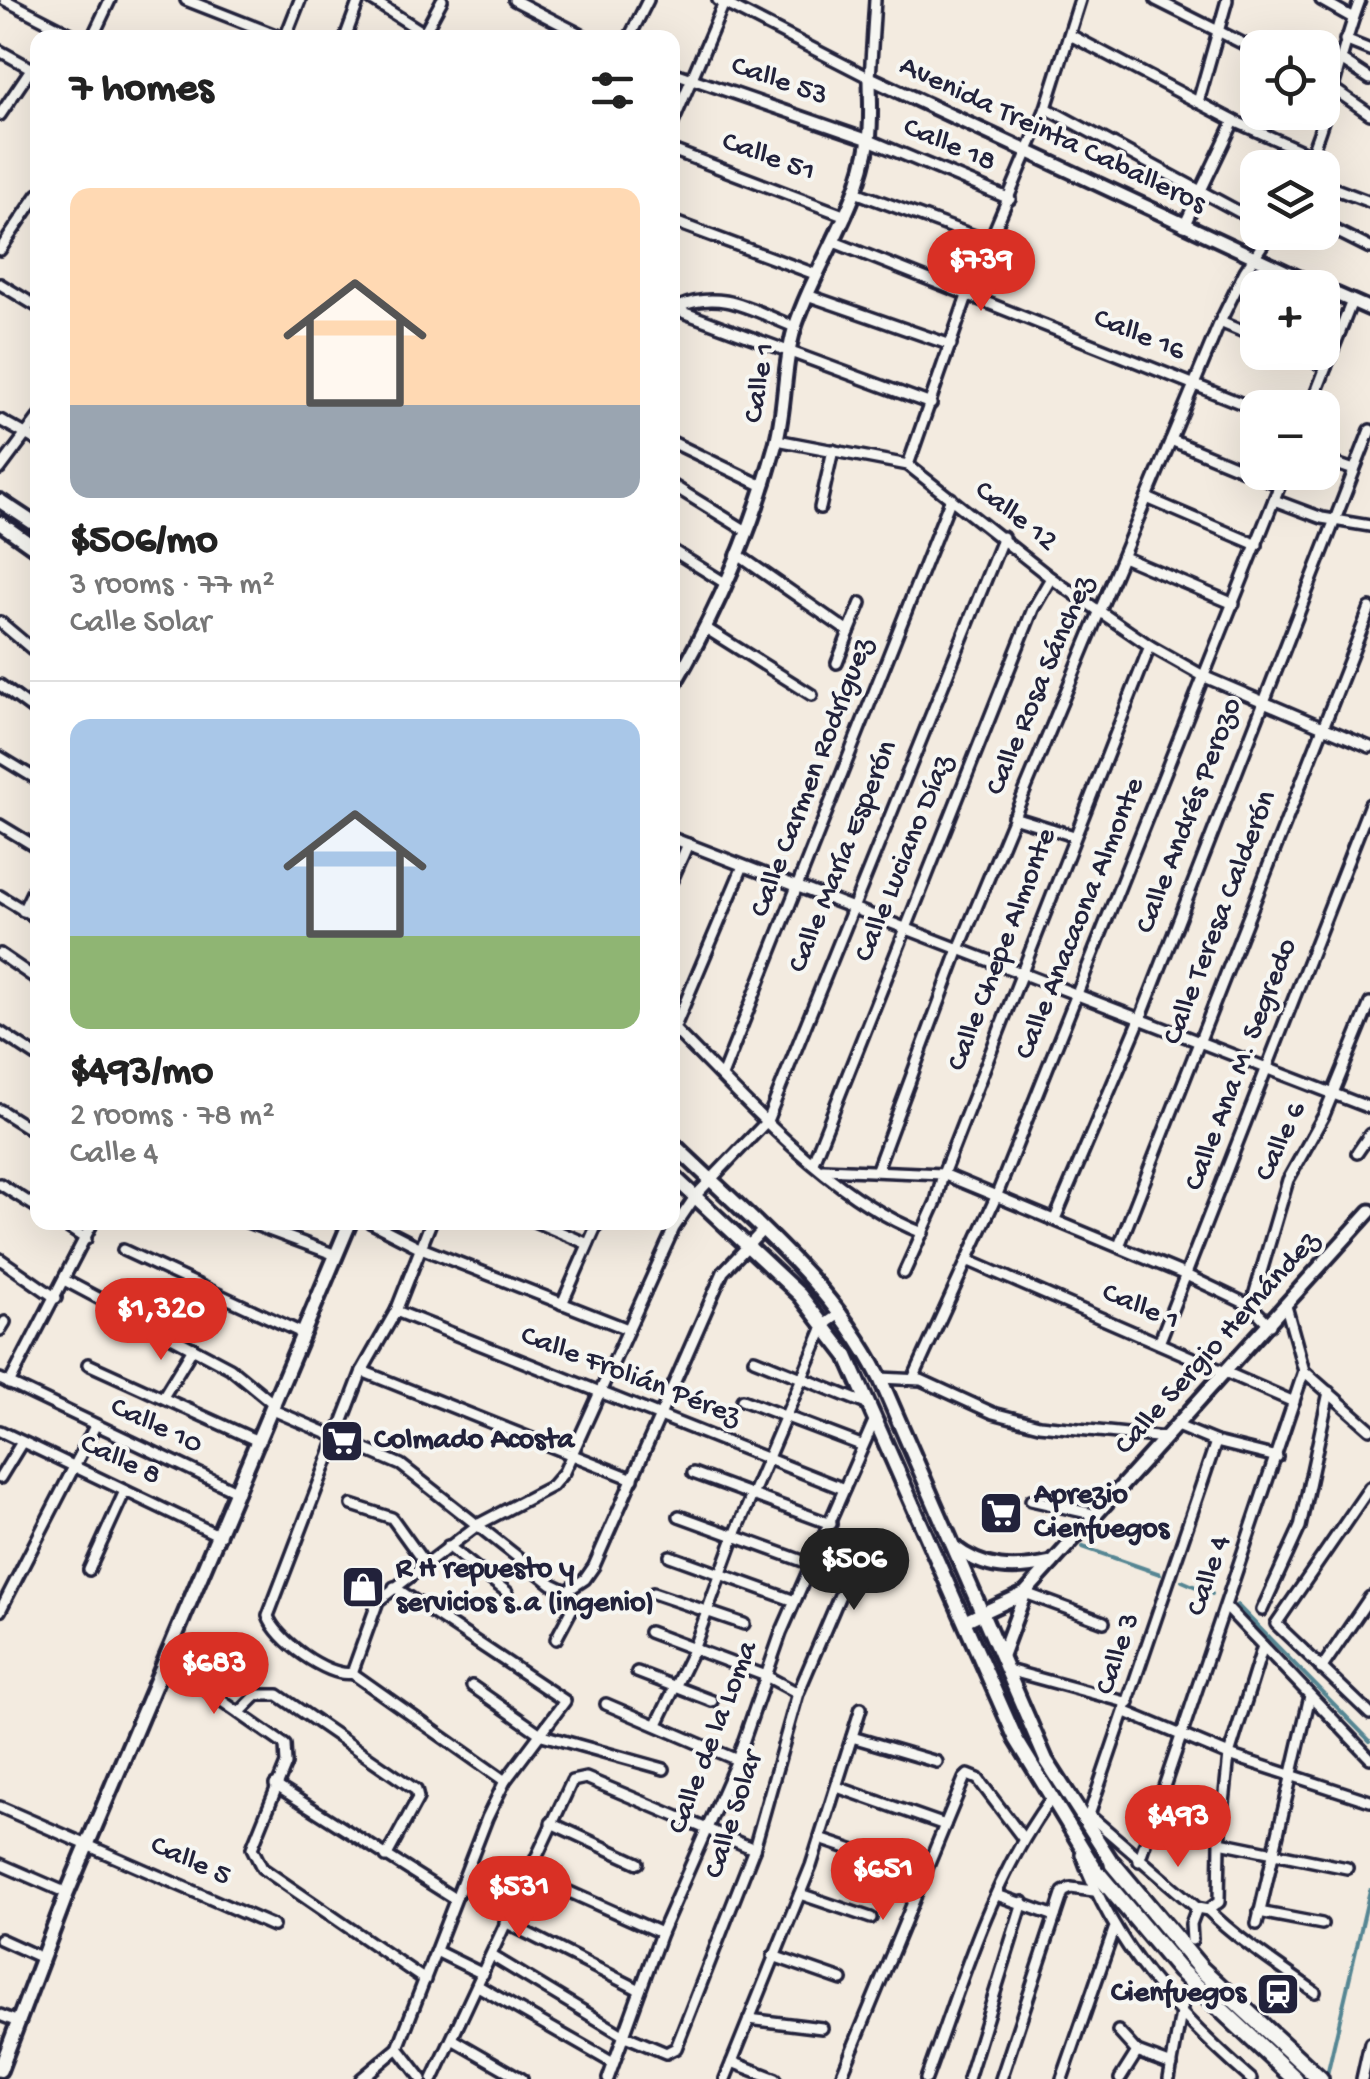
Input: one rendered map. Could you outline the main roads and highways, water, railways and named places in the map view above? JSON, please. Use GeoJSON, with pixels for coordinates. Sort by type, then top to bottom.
{"type":"FeatureCollection","features":[{"type":"Feature","properties":{"kind":"highway"},"geometry":{"type":"LineString","coordinates":[[1113,1864],[1189,1956],[1300,2072]]}},
{"type":"Feature","properties":{"kind":"highway"},"geometry":{"type":"LineString","coordinates":[[1096,1883],[1179,1970],[1300,2072],[1320,2079]]}},
{"type":"Feature","properties":{"kind":"main road"},"geometry":{"type":"LineString","coordinates":[[0,501],[30,518]]}},
{"type":"Feature","properties":{"kind":"main road"},"geometry":{"type":"LineString","coordinates":[[0,524],[30,545]]}},
{"type":"Feature","properties":{"kind":"main road"},"geometry":{"type":"LineString","coordinates":[[680,1151],[841,1313],[880,1378],[1046,1760],[1113,1864]]}},
{"type":"Feature","properties":{"kind":"main road"},"geometry":{"type":"LineString","coordinates":[[680,1181],[826,1324],[847,1356],[1016,1738],[1096,1883]]}},
{"type":"Feature","properties":{"kind":"main road"},"geometry":{"type":"LineString","coordinates":[[0,2070],[87,1844],[346,1230]]}},
{"type":"Feature","properties":{"kind":"waterway"},"geometry":{"type":"LineString","coordinates":[[1083,1547],[1160,1574]]}},
{"type":"Feature","properties":{"kind":"waterway"},"geometry":{"type":"LineString","coordinates":[[1182,1581],[1212,1594]]}},
{"type":"Feature","properties":{"kind":"waterway"},"geometry":{"type":"LineString","coordinates":[[1237,1605],[1370,1741]]}},
{"type":"Feature","properties":{"kind":"waterway"},"geometry":{"type":"LineString","coordinates":[[1326,2079],[1370,1890]]}},
{"type":"Feature","properties":{"kind":"place","name":"Colmado Acosta"},"geometry":{"type":"Point","coordinates":[342,1441]}},
{"type":"Feature","properties":{"kind":"place","name":"Aprezio Cienfuegos"},"geometry":{"type":"Point","coordinates":[1001,1513]}},
{"type":"Feature","properties":{"kind":"place","name":"R H repuesto y servicios s.a (ingenio)"},"geometry":{"type":"Point","coordinates":[363,1587]}},
{"type":"Feature","properties":{"kind":"place","name":"Cienfuegos"},"geometry":{"type":"Point","coordinates":[1278,1994]}}]}
